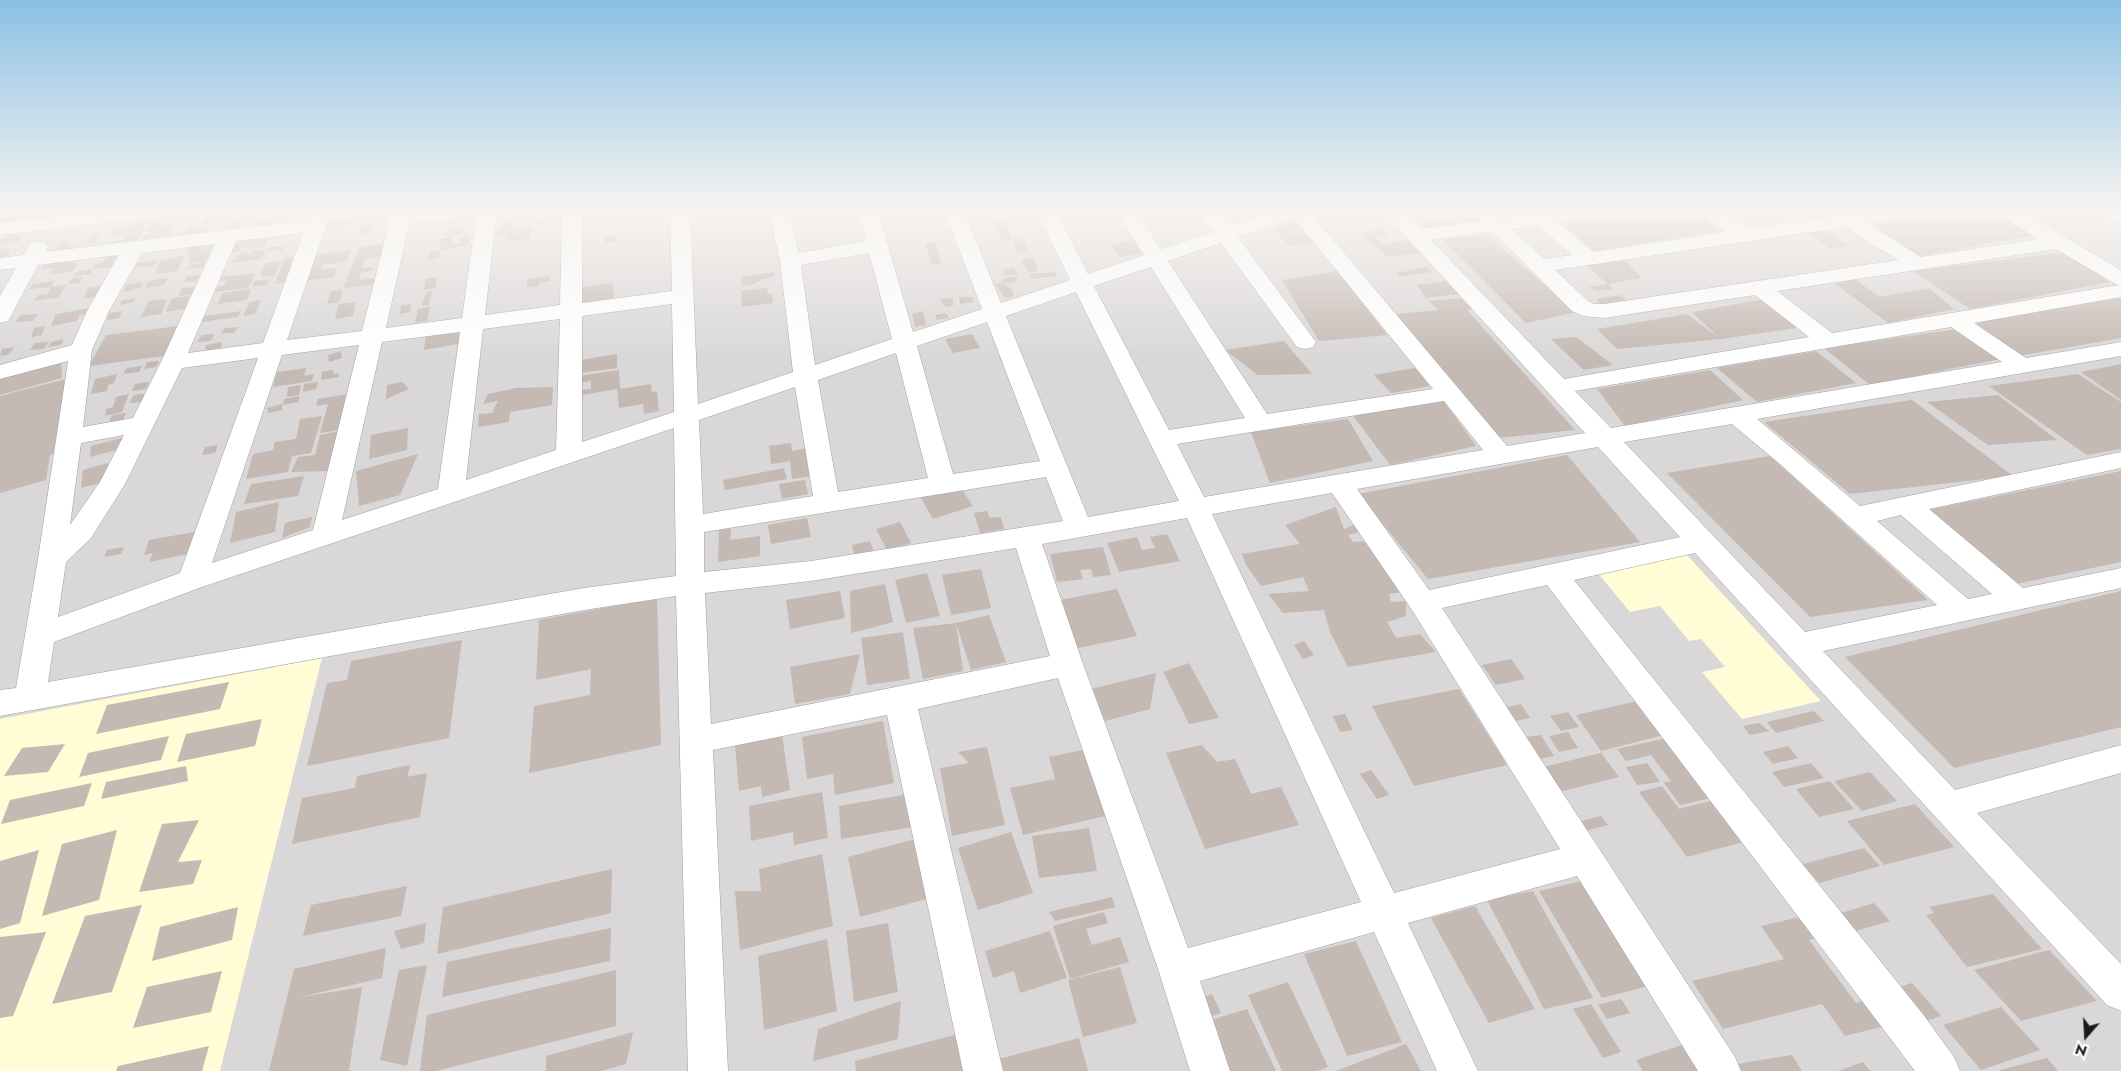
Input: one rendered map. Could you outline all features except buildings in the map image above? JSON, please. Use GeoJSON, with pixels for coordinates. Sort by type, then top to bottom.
{"type":"FeatureCollection","features":[{"type":"Feature","properties":{"kind":"street"},"geometry":{"type":"LineString","coordinates":[[0,264],[24,261]]}},
{"type":"Feature","properties":{"kind":"street"},"geometry":{"type":"LineString","coordinates":[[0,316],[31,261]]}},
{"type":"Feature","properties":{"kind":"street"},"geometry":{"type":"LineString","coordinates":[[30,697],[52,559],[81,350],[98,311],[127,261]]}},
{"type":"Feature","properties":{"kind":"street"},"geometry":{"type":"LineString","coordinates":[[52,559],[81,531],[112,484],[173,362],[217,261]]}},
{"type":"Feature","properties":{"kind":"street"},"geometry":{"type":"LineString","coordinates":[[192,580],[304,261]]}},
{"type":"Feature","properties":{"kind":"street"},"geometry":{"type":"LineString","coordinates":[[325,536],[390,261]]}},
{"type":"Feature","properties":{"kind":"street"},"geometry":{"type":"LineString","coordinates":[[451,494],[481,261]]}},
{"type":"Feature","properties":{"kind":"street"},"geometry":{"type":"LineString","coordinates":[[569,455],[571,261]]}},
{"type":"Feature","properties":{"kind":"street"},"geometry":{"type":"LineString","coordinates":[[682,261],[690,524],[690,584],[708,1071]]}},
{"type":"Feature","properties":{"kind":"street"},"geometry":{"type":"LineString","coordinates":[[790,261],[805,375],[827,503]]}},
{"type":"Feature","properties":{"kind":"street"},"geometry":{"type":"LineString","coordinates":[[882,261],[943,484]]}},
{"type":"Feature","properties":{"kind":"street"},"geometry":{"type":"LineString","coordinates":[[974,261],[1079,528]]}},
{"type":"Feature","properties":{"kind":"street"},"geometry":{"type":"LineString","coordinates":[[1071,261],[1196,508],[1458,1071]]}},
{"type":"Feature","properties":{"kind":"street"},"geometry":{"type":"LineString","coordinates":[[40,635],[192,580],[1146,261]]}},
{"type":"Feature","properties":{"kind":"street"},"geometry":{"type":"LineString","coordinates":[[1157,261],[1260,424]]}},
{"type":"Feature","properties":{"kind":"street"},"geometry":{"type":"LineString","coordinates":[[1244,261],[1305,342]]}},
{"type":"Feature","properties":{"kind":"street"},"geometry":{"type":"LineString","coordinates":[[1341,261],[1502,455]]}},
{"type":"Feature","properties":{"kind":"street"},"geometry":{"type":"LineString","coordinates":[[1439,261],[2121,992]]}},
{"type":"Feature","properties":{"kind":"street"},"geometry":{"type":"LineString","coordinates":[[1535,261],[1580,306],[1592,311],[1937,261]]}},
{"type":"Feature","properties":{"kind":"street"},"geometry":{"type":"LineString","coordinates":[[1540,266],[1575,261]]}},
{"type":"Feature","properties":{"kind":"street"},"geometry":{"type":"LineString","coordinates":[[1913,261],[1918,264]]}},
{"type":"Feature","properties":{"kind":"street"},"geometry":{"type":"LineString","coordinates":[[2091,261],[2121,279]]}},
{"type":"Feature","properties":{"kind":"street"},"geometry":{"type":"LineString","coordinates":[[1760,288],[1829,342]]}},
{"type":"Feature","properties":{"kind":"street"},"geometry":{"type":"LineString","coordinates":[[1557,387],[2121,291]]}},
{"type":"Feature","properties":{"kind":"street"},"geometry":{"type":"LineString","coordinates":[[173,362],[683,296]]}},
{"type":"Feature","properties":{"kind":"street"},"geometry":{"type":"LineString","coordinates":[[1956,320],[2022,366]]}},
{"type":"Feature","properties":{"kind":"street"},"geometry":{"type":"LineString","coordinates":[[0,703],[584,599],[690,584],[812,571],[1026,538],[2121,349]]}},
{"type":"Feature","properties":{"kind":"street"},"geometry":{"type":"LineString","coordinates":[[0,372],[81,350]]}},
{"type":"Feature","properties":{"kind":"street"},"geometry":{"type":"LineString","coordinates":[[1161,439],[1451,394]]}},
{"type":"Feature","properties":{"kind":"street"},"geometry":{"type":"LineString","coordinates":[[1737,415],[1961,610]]}},
{"type":"Feature","properties":{"kind":"street"},"geometry":{"type":"LineString","coordinates":[[69,437],[142,424]]}},
{"type":"Feature","properties":{"kind":"street"},"geometry":{"type":"LineString","coordinates":[[1855,516],[2121,460]]}},
{"type":"Feature","properties":{"kind":"street"},"geometry":{"type":"LineString","coordinates":[[690,524],[1055,466]]}},
{"type":"Feature","properties":{"kind":"street"},"geometry":{"type":"LineString","coordinates":[[1339,483],[1422,602],[1720,1071]]}},
{"type":"Feature","properties":{"kind":"street"},"geometry":{"type":"LineString","coordinates":[[1906,505],[2018,599]]}},
{"type":"Feature","properties":{"kind":"street"},"geometry":{"type":"LineString","coordinates":[[1026,538],[1068,664],[1177,969],[1210,1071]]}},
{"type":"Feature","properties":{"kind":"street"},"geometry":{"type":"LineString","coordinates":[[1422,602],[1702,542]]}},
{"type":"Feature","properties":{"kind":"street"},"geometry":{"type":"LineString","coordinates":[[1554,574],[1908,1027],[1940,1071]]}},
{"type":"Feature","properties":{"kind":"street"},"geometry":{"type":"LineString","coordinates":[[1798,645],[2121,578]]}},
{"type":"Feature","properties":{"kind":"street"},"geometry":{"type":"LineString","coordinates":[[697,740],[900,700],[1068,664]]}},
{"type":"Feature","properties":{"kind":"street"},"geometry":{"type":"LineString","coordinates":[[900,700],[983,1071]]}},
{"type":"Feature","properties":{"kind":"street"},"geometry":{"type":"LineString","coordinates":[[1948,806],[2121,759]]}},
{"type":"Feature","properties":{"kind":"street"},"geometry":{"type":"LineString","coordinates":[[1177,969],[1584,858]]}},
{"type":"Feature","properties":{"kind":"shaded area"},"geometry":{"type":"Polygon","coordinates":[[[0,261],[2121,261],[2121,1071],[0,1071],[0,261]]]}},
{"type":"Feature","properties":{"kind":"shaded area"},"geometry":{"type":"Polygon","coordinates":[[[1686,554],[1821,701],[1742,719],[1702,672],[1725,667],[1701,639],[1689,641],[1660,606],[1630,612],[1596,571],[1686,554]]]}},
{"type":"Feature","properties":{"kind":"shaded area"},"geometry":{"type":"Polygon","coordinates":[[[322,658],[220,1071],[0,1071],[0,719],[322,658]]]}}]}
